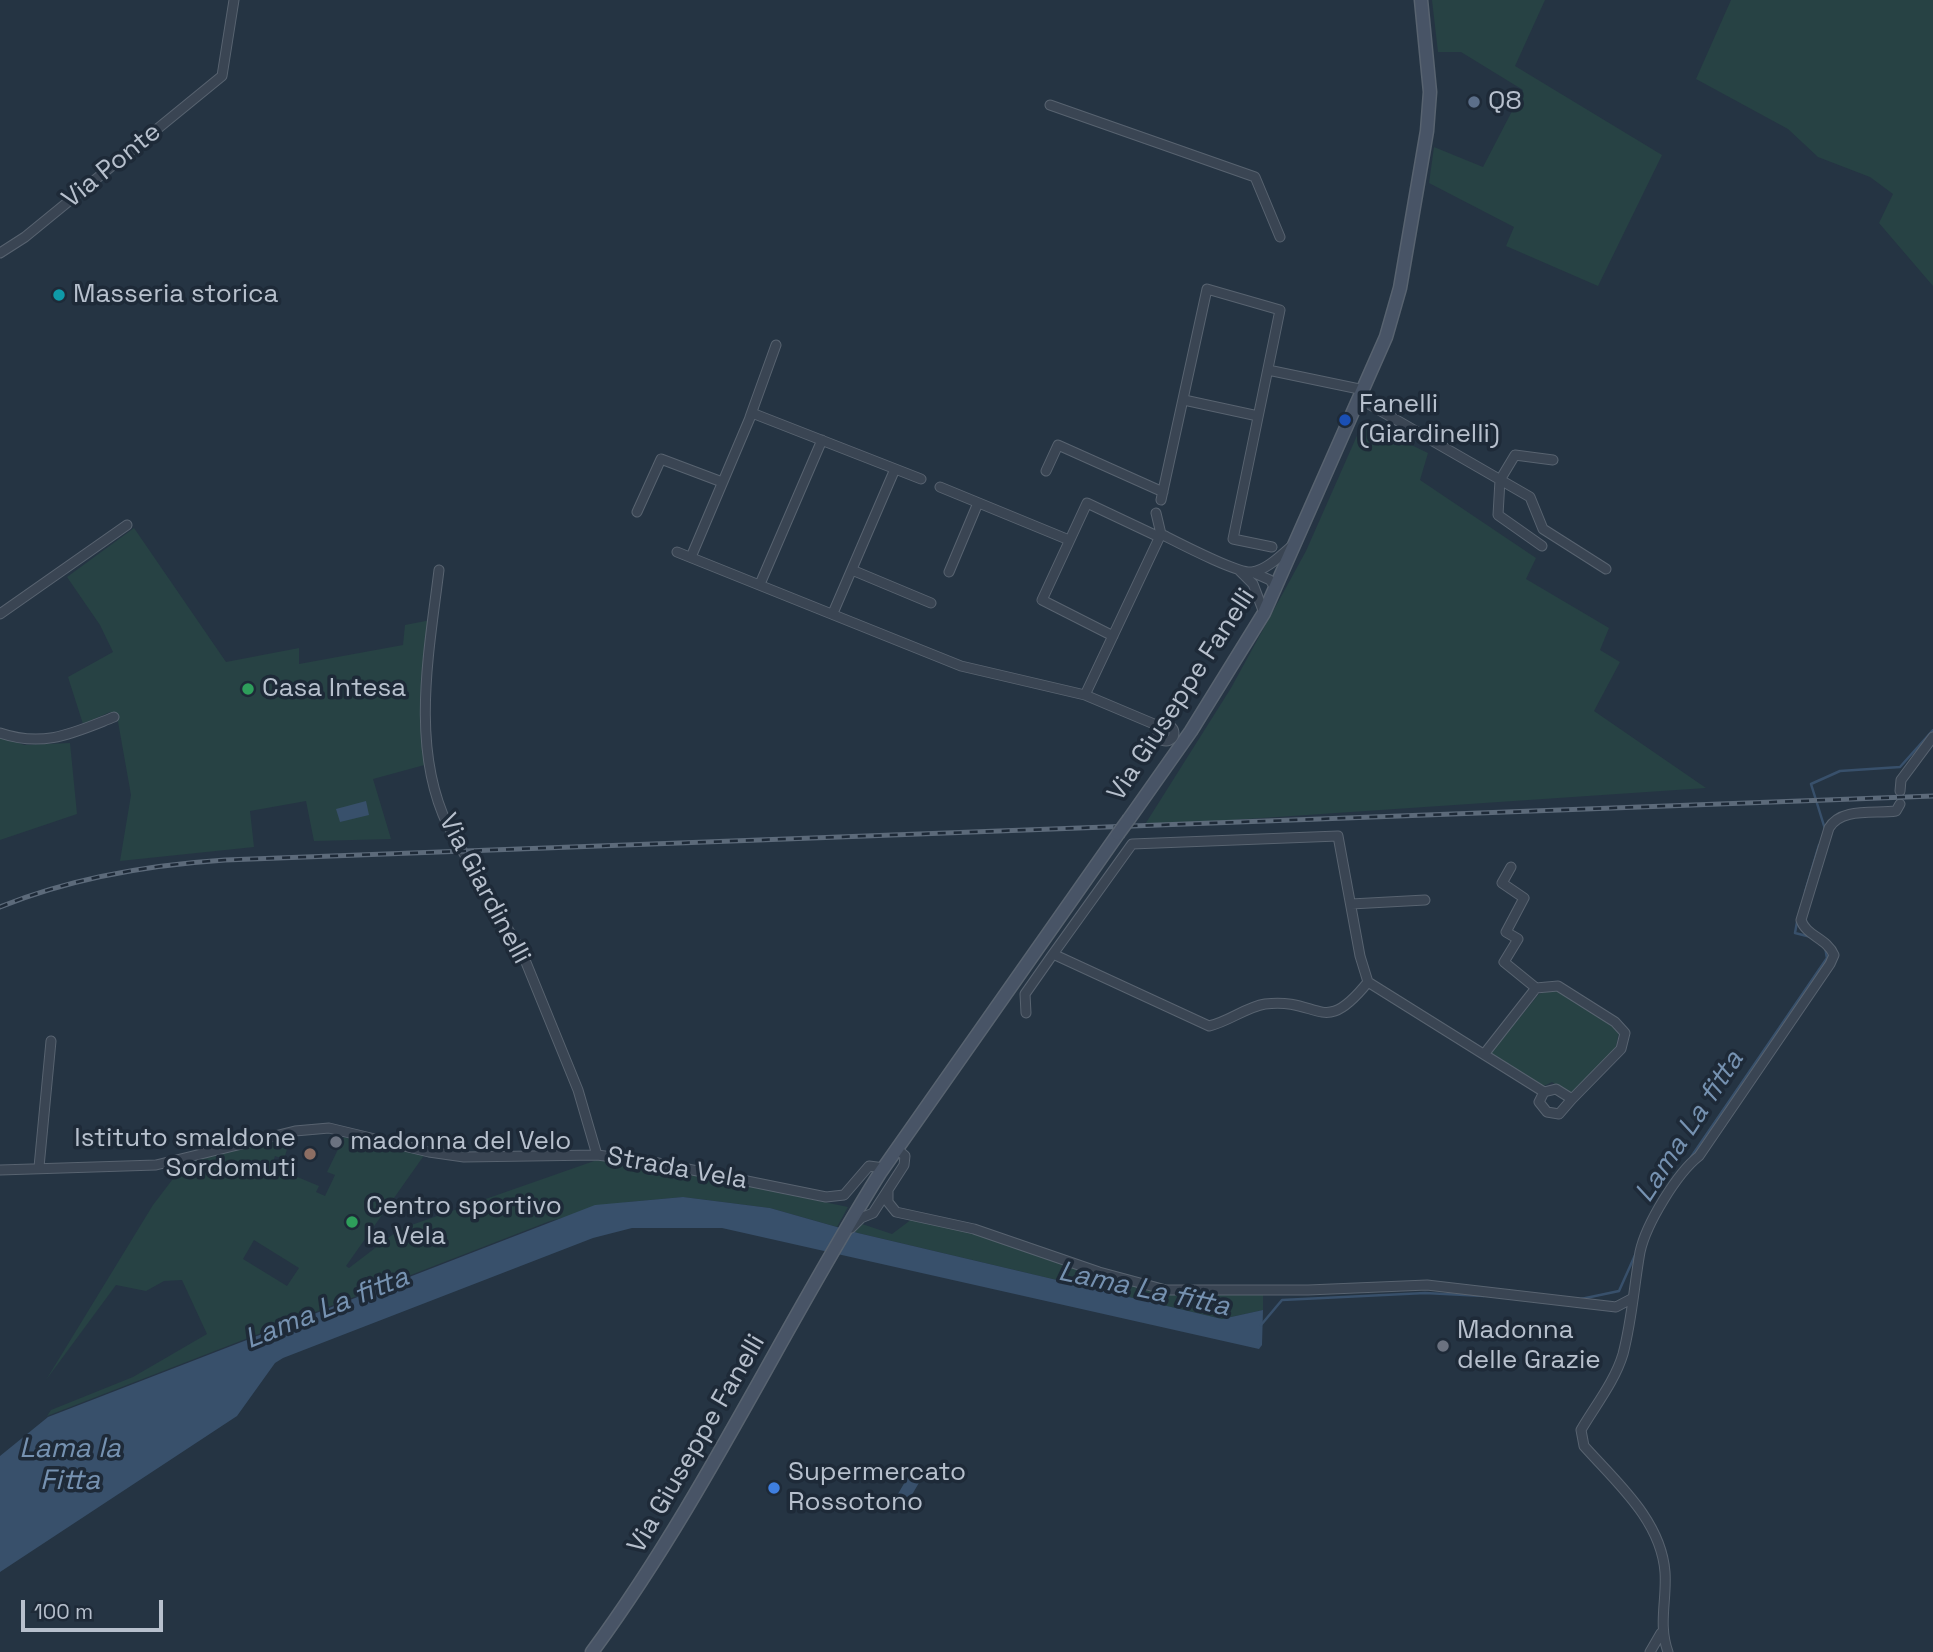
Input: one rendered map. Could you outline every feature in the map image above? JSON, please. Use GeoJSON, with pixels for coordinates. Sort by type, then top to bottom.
{"type":"FeatureCollection","features":[{"type":"Feature","properties":{"kind":"main road","name":"Via Giuseppe Fanelli"},"geometry":{"type":"LineString","coordinates":[[592,1652],[637,1591],[679,1523],[846,1228],[884,1168],[1198,722],[1264,613],[1383,344],[1400,288],[1427,131],[1430,92],[1421,0]]}},
{"type":"Feature","properties":{"kind":"street","name":"Via Ponte"},"geometry":{"type":"LineString","coordinates":[[0,253],[25,237],[222,76],[234,0]]}},
{"type":"Feature","properties":{"kind":"street"},"geometry":{"type":"LineString","coordinates":[[1050,105],[1255,177],[1280,236]]}},
{"type":"Feature","properties":{"kind":"street"},"geometry":{"type":"LineString","coordinates":[[1046,471],[1058,445],[1162,496],[1207,289],[1280,310],[1233,539],[1272,547]]}},
{"type":"Feature","properties":{"kind":"street"},"geometry":{"type":"LineString","coordinates":[[691,557],[752,413],[776,345]]}},
{"type":"Feature","properties":{"kind":"street"},"geometry":{"type":"LineString","coordinates":[[1268,370],[1362,394],[1530,497],[1543,529],[1606,569]]}},
{"type":"Feature","properties":{"kind":"street"},"geometry":{"type":"LineString","coordinates":[[1184,400],[1258,416]]}},
{"type":"Feature","properties":{"kind":"street"},"geometry":{"type":"LineString","coordinates":[[752,413],[921,480]]}},
{"type":"Feature","properties":{"kind":"street"},"geometry":{"type":"LineString","coordinates":[[691,557],[752,413]]}},
{"type":"Feature","properties":{"kind":"street"},"geometry":{"type":"LineString","coordinates":[[761,584],[822,440]]}},
{"type":"Feature","properties":{"kind":"street"},"geometry":{"type":"LineString","coordinates":[[1542,546],[1498,515],[1500,480],[1515,455],[1553,460]]}},
{"type":"Feature","properties":{"kind":"street"},"geometry":{"type":"LineString","coordinates":[[637,512],[661,459],[722,482]]}},
{"type":"Feature","properties":{"kind":"street"},"geometry":{"type":"LineString","coordinates":[[833,613],[895,469]]}},
{"type":"Feature","properties":{"kind":"street"},"geometry":{"type":"LineString","coordinates":[[940,487],[1069,540]]}},
{"type":"Feature","properties":{"kind":"street"},"geometry":{"type":"LineString","coordinates":[[949,572],[978,503]]}},
{"type":"Feature","properties":{"kind":"street"},"geometry":{"type":"LineString","coordinates":[[1113,636],[1042,600],[1087,503],[1238,569],[1270,580],[1276,589]]}},
{"type":"Feature","properties":{"kind":"street"},"geometry":{"type":"LineString","coordinates":[[1085,695],[1160,536],[1156,513]]}},
{"type":"Feature","properties":{"kind":"street"},"geometry":{"type":"LineString","coordinates":[[0,614],[127,526]]}},
{"type":"Feature","properties":{"kind":"street"},"geometry":{"type":"LineString","coordinates":[[1252,572],[1265,566],[1297,541]]}},
{"type":"Feature","properties":{"kind":"street"},"geometry":{"type":"LineString","coordinates":[[677,552],[961,666],[1085,695],[1161,727]]}},
{"type":"Feature","properties":{"kind":"street"},"geometry":{"type":"LineString","coordinates":[[1238,569],[1253,584],[1264,613]]}},
{"type":"Feature","properties":{"kind":"street","name":"Via Giardinelli"},"geometry":{"type":"LineString","coordinates":[[439,570],[425,700],[431,774],[439,804],[448,826],[523,955],[578,1090],[597,1155]]}},
{"type":"Feature","properties":{"kind":"street"},"geometry":{"type":"LineString","coordinates":[[852,570],[931,603]]}},
{"type":"Feature","properties":{"kind":"street"},"geometry":{"type":"LineString","coordinates":[[1253,584],[1276,589]]}},
{"type":"Feature","properties":{"kind":"street"},"geometry":{"type":"LineString","coordinates":[[0,733],[22,741],[62,738],[114,717]]}},
{"type":"Feature","properties":{"kind":"street"},"geometry":{"type":"LineString","coordinates":[[1900,791],[1901,780],[1933,737]]}},
{"type":"Feature","properties":{"kind":"street"},"geometry":{"type":"LineString","coordinates":[[1668,1652],[1661,1633],[1665,1574],[1653,1528],[1584,1446],[1580,1434],[1619,1366],[1635,1297],[1640,1251],[1663,1202],[1689,1163],[1705,1146],[1834,955],[1831,949],[1804,929],[1801,920],[1831,824],[1838,818],[1853,814],[1896,811],[1900,804]]}},
{"type":"Feature","properties":{"kind":"street"},"geometry":{"type":"LineString","coordinates":[[1026,1013],[1025,994],[1132,844],[1338,836],[1368,982],[1394,1001],[1485,1053],[1544,1092],[1556,1089],[1572,1099]]}},
{"type":"Feature","properties":{"kind":"street"},"geometry":{"type":"LineString","coordinates":[[1511,867],[1502,883],[1524,898],[1506,932],[1518,939],[1504,962],[1536,988],[1558,986],[1615,1022],[1625,1033],[1621,1049],[1559,1114],[1547,1112],[1539,1102],[1544,1092]]}},
{"type":"Feature","properties":{"kind":"street"},"geometry":{"type":"LineString","coordinates":[[1350,904],[1424,900]]}},
{"type":"Feature","properties":{"kind":"street"},"geometry":{"type":"LineString","coordinates":[[1053,954],[1209,1026],[1224,1023],[1264,1004],[1295,1006],[1334,1014],[1348,1006],[1368,982]]}},
{"type":"Feature","properties":{"kind":"street"},"geometry":{"type":"LineString","coordinates":[[1485,1053],[1536,988]]}},
{"type":"Feature","properties":{"kind":"street"},"geometry":{"type":"LineString","coordinates":[[40,1167],[51,1041]]}},
{"type":"Feature","properties":{"kind":"street","name":"Strada Vela"},"geometry":{"type":"LineString","coordinates":[[0,1170],[156,1165],[295,1131],[329,1128],[429,1152],[464,1157],[597,1155],[653,1161],[833,1197],[844,1195],[869,1166],[884,1168]]}},
{"type":"Feature","properties":{"kind":"street"},"geometry":{"type":"LineString","coordinates":[[846,1228],[854,1227],[861,1217],[873,1213],[888,1191],[906,1159],[897,1149]]}},
{"type":"Feature","properties":{"kind":"street"},"geometry":{"type":"LineString","coordinates":[[888,1191],[888,1202],[896,1212],[974,1229],[1099,1272],[1166,1290],[1308,1290],[1427,1285],[1610,1306],[1622,1306],[1635,1297]]}},
{"type":"Feature","properties":{"kind":"street"},"geometry":{"type":"LineString","coordinates":[[1610,1306],[1623,1316],[1627,1329]]}},
{"type":"Feature","properties":{"kind":"street"},"geometry":{"type":"LineString","coordinates":[[1650,1652],[1661,1633]]}},
{"type":"Feature","properties":{"kind":"green space"},"geometry":{"type":"Polygon","coordinates":[[[1432,0],[1545,0],[1515,66],[1662,155],[1598,286],[1506,246],[1514,227],[1429,183],[1434,147],[1483,167],[1523,90],[1461,52],[1438,52],[1432,0]]]}},
{"type":"Feature","properties":{"kind":"green space"},"geometry":{"type":"Polygon","coordinates":[[[1731,0],[1933,0],[1933,286],[1879,223],[1893,194],[1870,177],[1818,157],[1788,129],[1696,79],[1731,0]]]}},
{"type":"Feature","properties":{"kind":"green space"},"geometry":{"type":"Polygon","coordinates":[[[1363,422],[1428,453],[1420,480],[1536,558],[1526,579],[1609,628],[1600,650],[1620,662],[1594,711],[1706,788],[1144,826],[1231,688],[1306,551],[1363,422]]]}},
{"type":"Feature","properties":{"kind":"green space","name":"Casa Intesa"},"geometry":{"type":"Polygon","coordinates":[[[134,528],[226,662],[299,648],[299,664],[403,645],[405,625],[431,620],[428,764],[373,779],[391,839],[314,841],[306,801],[250,811],[254,847],[120,861],[131,795],[117,716],[110,712],[83,724],[68,677],[113,652],[100,625],[67,577],[134,528]]]}},
{"type":"Feature","properties":{"kind":"green space"},"geometry":{"type":"Polygon","coordinates":[[[0,735],[24,745],[70,743],[77,814],[0,840],[0,735]]]}},
{"type":"Feature","properties":{"kind":"green space"},"geometry":{"type":"Polygon","coordinates":[[[1557,988],[1613,1024],[1619,1031],[1616,1047],[1574,1093],[1568,1093],[1552,1082],[1544,1086],[1491,1053],[1539,994],[1557,988]]]}},
{"type":"Feature","properties":{"kind":"green space"},"geometry":{"type":"Polygon","coordinates":[[[292,1133],[284,1159],[275,1156],[270,1172],[277,1177],[283,1171],[319,1186],[316,1192],[325,1196],[335,1175],[327,1172],[344,1137],[425,1154],[346,1266],[349,1268],[400,1229],[597,1160],[656,1167],[848,1207],[837,1227],[770,1208],[683,1197],[628,1202],[550,1221],[47,1416],[51,1410],[133,1377],[207,1334],[182,1280],[164,1281],[146,1291],[116,1285],[46,1380],[153,1205],[185,1163],[292,1133]],[[254,1240],[243,1259],[287,1286],[299,1268],[254,1240]]]}},
{"type":"Feature","properties":{"kind":"green space"},"geometry":{"type":"Polygon","coordinates":[[[912,1219],[972,1233],[1164,1294],[1263,1294],[1263,1310],[1222,1319],[854,1232],[859,1223],[892,1234],[912,1219]]]}},
{"type":"Feature","properties":{"kind":"water"},"geometry":{"type":"Polygon","coordinates":[[[366,801],[369,815],[340,822],[336,809],[366,801]]]}},
{"type":"Feature","properties":{"kind":"water","name":"Lama la Fitta"},"geometry":{"type":"Polygon","coordinates":[[[683,1197],[770,1208],[858,1233],[1222,1319],[1263,1310],[1262,1345],[1259,1349],[722,1228],[632,1228],[593,1238],[283,1358],[275,1363],[237,1416],[0,1572],[0,1456],[48,1417],[595,1205],[683,1197]]]}},
{"type":"Feature","properties":{"kind":"water"},"geometry":{"type":"Polygon","coordinates":[[[909,1475],[920,1481],[906,1505],[895,1499],[909,1475]]]}},
{"type":"Feature","properties":{"kind":"waterway","name":"Lama La fitta"},"geometry":{"type":"LineString","coordinates":[[1825,829],[1811,784],[1840,771],[1900,767],[1933,730]]}},
{"type":"Feature","properties":{"kind":"waterway","name":"Lama La fitta"},"geometry":{"type":"LineString","coordinates":[[1805,892],[1819,845]]}},
{"type":"Feature","properties":{"kind":"waterway","name":"Lama La fitta"},"geometry":{"type":"LineString","coordinates":[[1797,922],[1795,933],[1811,937]]}},
{"type":"Feature","properties":{"kind":"waterway","name":"Lama La fitta"},"geometry":{"type":"LineString","coordinates":[[1689,1160],[1827,958],[1825,947]]}},
{"type":"Feature","properties":{"kind":"waterway","name":"Lama La fitta"},"geometry":{"type":"LineString","coordinates":[[1581,1299],[1619,1291],[1636,1253]]}},
{"type":"Feature","properties":{"kind":"waterway","name":"Lama La fitta"},"geometry":{"type":"LineString","coordinates":[[1261,1325],[1282,1300],[1425,1293],[1484,1296]]}},
{"type":"Feature","properties":{"kind":"railway"},"geometry":{"type":"LineString","coordinates":[[0,907],[82,881],[168,865],[225,860],[1933,796]]}},
{"type":"Feature","properties":{"kind":"place","name":"Q8"},"geometry":{"type":"Point","coordinates":[1474,102]}},
{"type":"Feature","properties":{"kind":"place","name":"Masseria storica"},"geometry":{"type":"Point","coordinates":[59,295]}},
{"type":"Feature","properties":{"kind":"place","name":"Fanelli (Giardinelli)"},"geometry":{"type":"Point","coordinates":[1345,420]}},
{"type":"Feature","properties":{"kind":"place","name":"Casa Intesa"},"geometry":{"type":"Point","coordinates":[248,689]}},
{"type":"Feature","properties":{"kind":"place","name":"madonna del Velo"},"geometry":{"type":"Point","coordinates":[336,1142]}},
{"type":"Feature","properties":{"kind":"place","name":"Istituto smaldone Sordomuti"},"geometry":{"type":"Point","coordinates":[310,1154]}},
{"type":"Feature","properties":{"kind":"place","name":"Centro sportivo la Vela"},"geometry":{"type":"Point","coordinates":[352,1222]}},
{"type":"Feature","properties":{"kind":"place","name":"Madonna delle Grazie"},"geometry":{"type":"Point","coordinates":[1443,1346]}},
{"type":"Feature","properties":{"kind":"place","name":"Supermercato Rossotono"},"geometry":{"type":"Point","coordinates":[774,1488]}}]}
